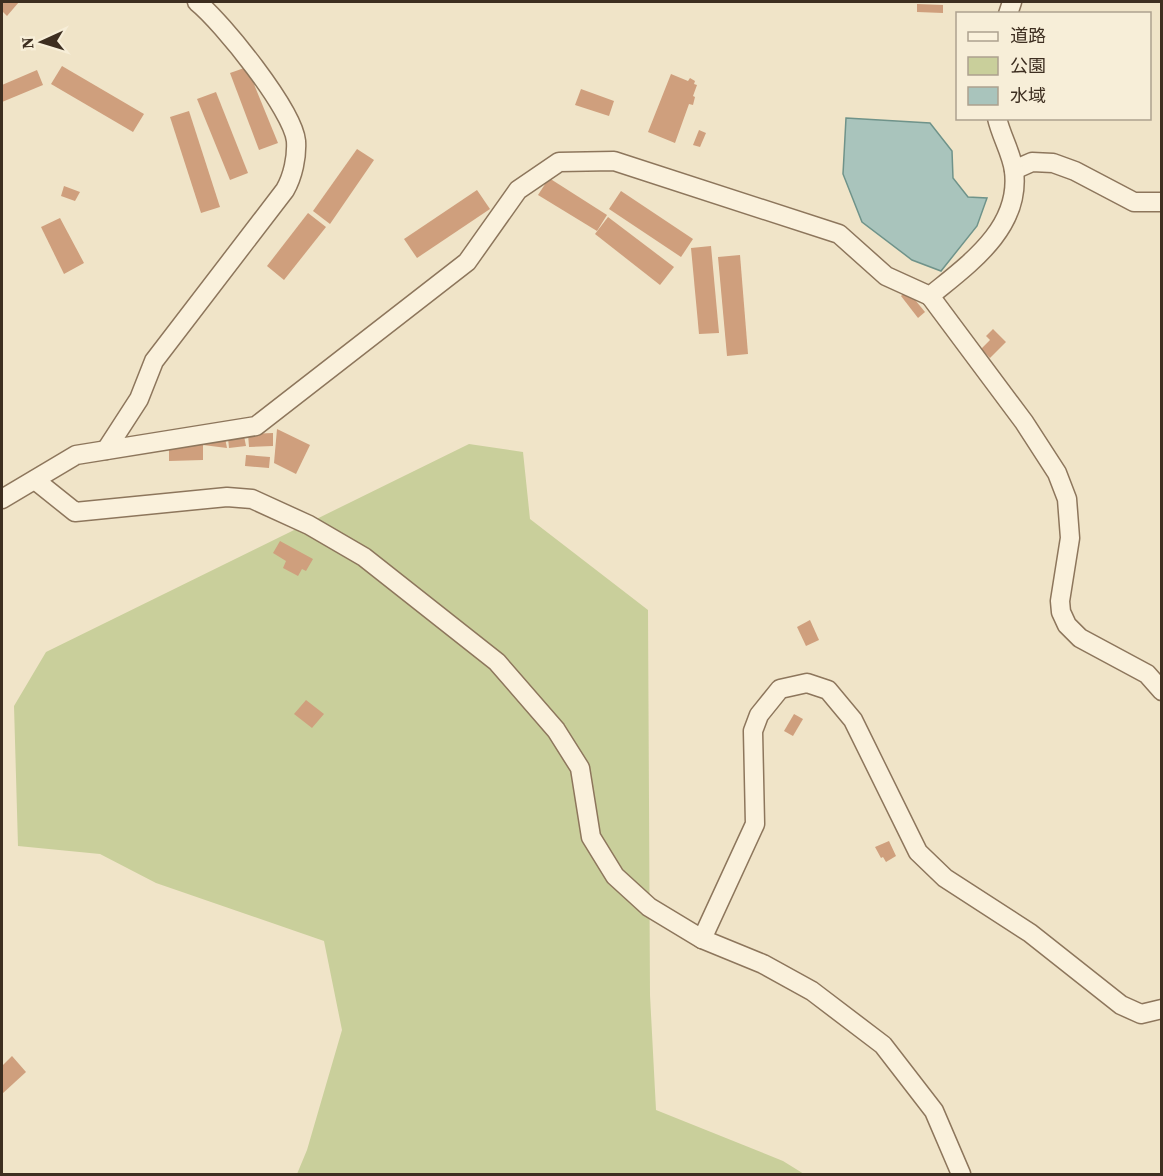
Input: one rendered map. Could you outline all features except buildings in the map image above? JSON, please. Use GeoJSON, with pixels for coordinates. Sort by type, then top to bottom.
{"type":"FeatureCollection","features":[{"type":"Feature","properties":{"kind":"street"},"geometry":{"type":"LineString","coordinates":[[106,450],[139,399],[154,361],[292,178],[296,141],[291,120],[267,84],[209,12],[196,2]]}},
{"type":"Feature","properties":{"kind":"street"},"geometry":{"type":"LineString","coordinates":[[930,296],[975,259],[999,232],[1014,200],[1014,170],[1000,132],[998,120]]}},
{"type":"Feature","properties":{"kind":"street"},"geometry":{"type":"LineString","coordinates":[[2,499],[76,455],[256,426],[467,262],[518,190],[559,162],[614,161],[839,234],[886,276],[930,296],[1024,422],[1057,473],[1067,499],[1070,538],[1060,601],[1061,612],[1067,625],[1080,638],[1147,674],[1161,692]]}},
{"type":"Feature","properties":{"kind":"street"},"geometry":{"type":"LineString","coordinates":[[1014,170],[1032,162],[1053,163],[1075,171],[1134,202],[1161,202]]}},
{"type":"Feature","properties":{"kind":"street"},"geometry":{"type":"LineString","coordinates":[[35,480],[75,512],[227,496],[252,499],[309,525],[364,557],[496,662],[556,730],[580,768],[591,837],[615,876],[649,907],[702,939],[763,964],[812,991],[883,1045],[934,1111],[960,1174]]}},
{"type":"Feature","properties":{"kind":"street"},"geometry":{"type":"LineString","coordinates":[[702,939],[755,824],[753,731],[759,716],[780,689],[807,683],[828,690],[854,720],[918,852],[945,878],[1030,933],[1121,1005],[1141,1014],[1161,1009]]}},
{"type":"Feature","properties":{"kind":"green space"},"geometry":{"type":"Polygon","coordinates":[[[469,444],[523,452],[530,519],[648,610],[650,995],[656,1110],[783,1161],[804,1174],[297,1174],[307,1150],[342,1030],[324,941],[156,883],[100,854],[18,846],[14,706],[46,652],[469,444]]]}},
{"type":"Feature","properties":{"kind":"water"},"geometry":{"type":"Polygon","coordinates":[[[846,118],[930,123],[952,151],[953,178],[968,197],[987,198],[977,226],[941,271],[912,260],[862,222],[843,174],[846,118]]]}}]}
